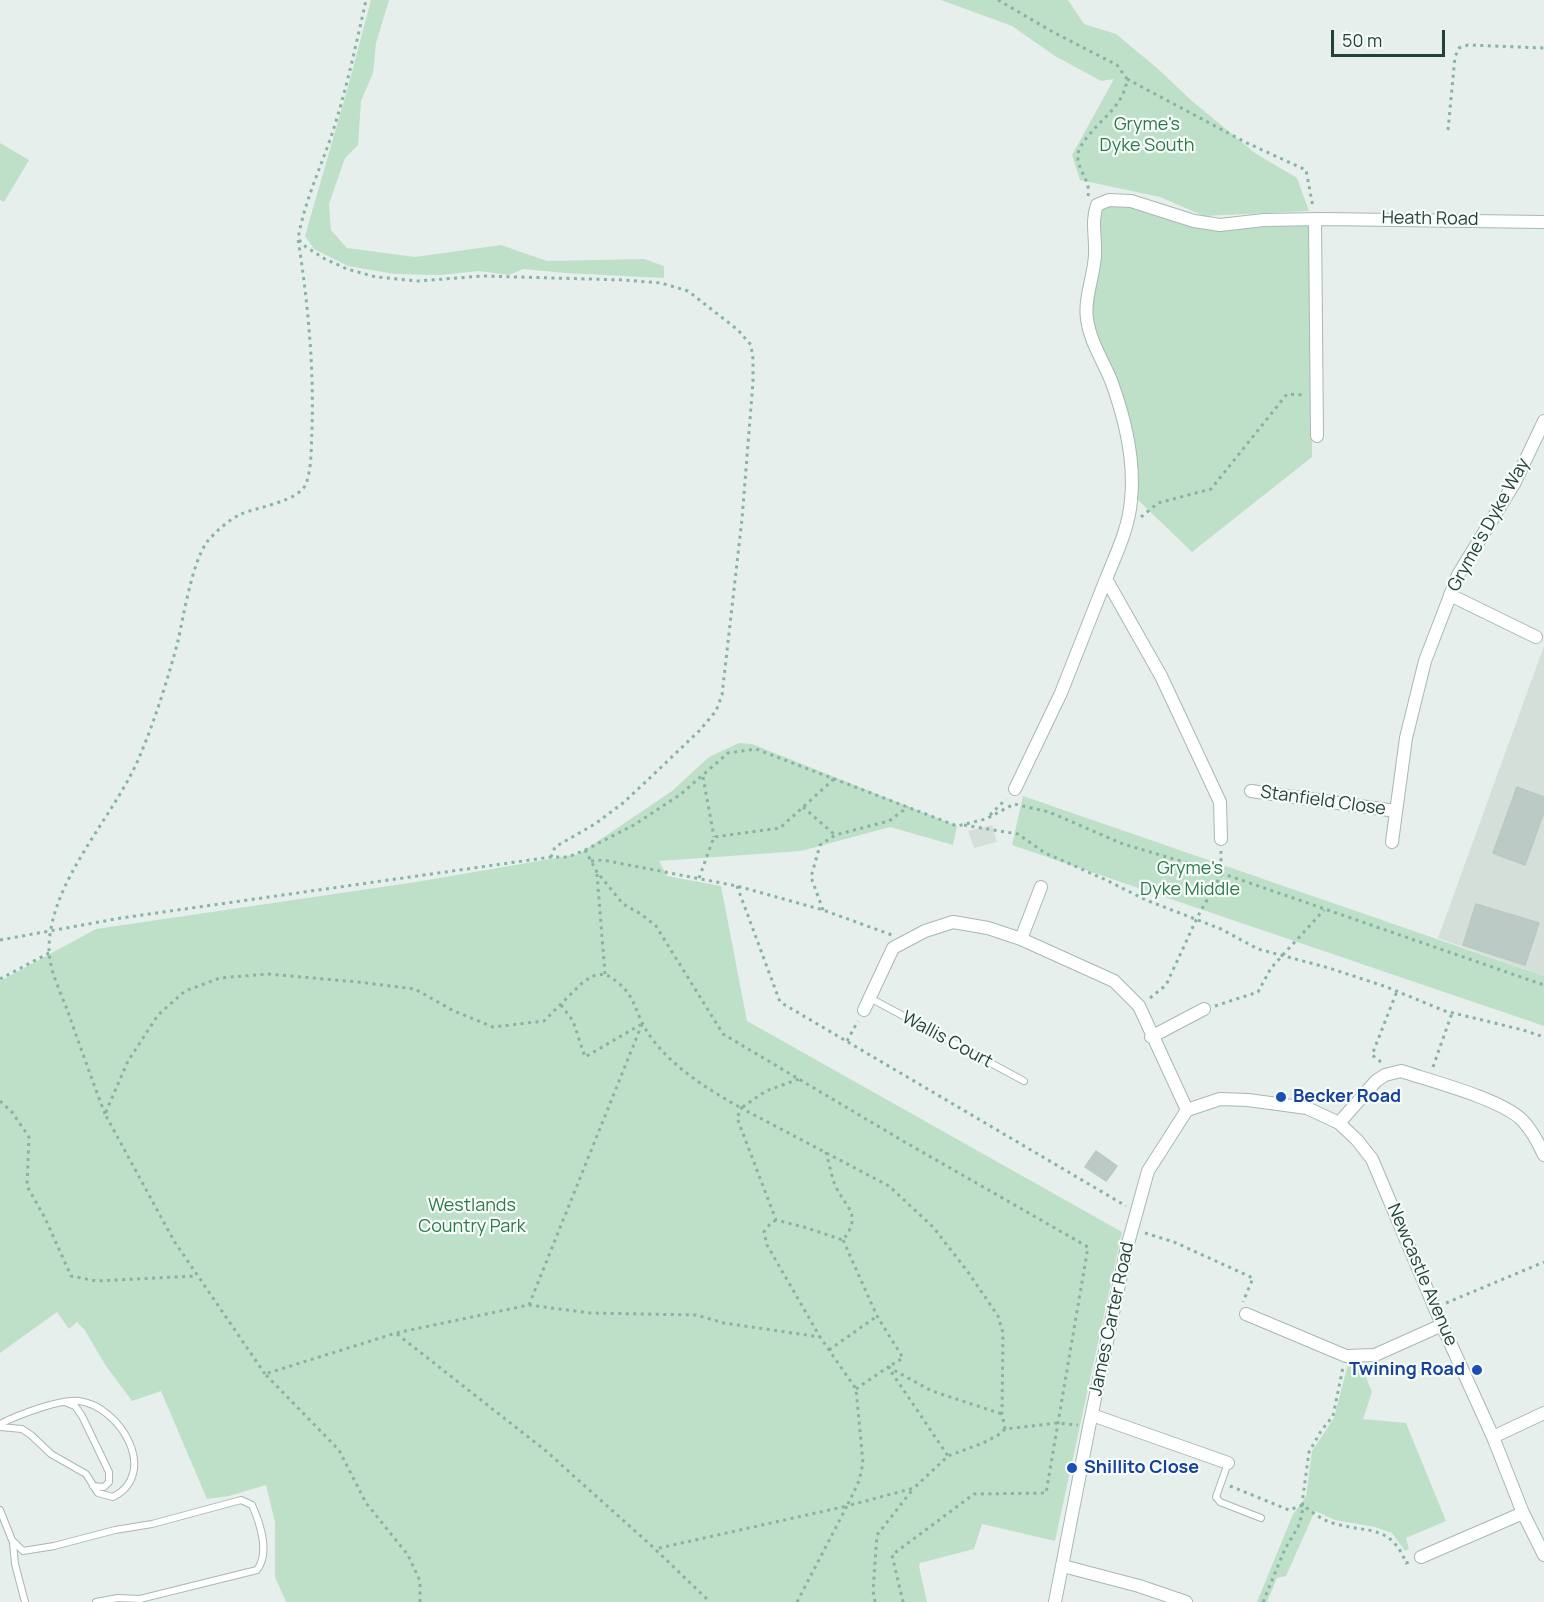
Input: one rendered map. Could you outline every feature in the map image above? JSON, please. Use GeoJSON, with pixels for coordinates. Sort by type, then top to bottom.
{"type":"FeatureCollection","features":[{"type":"Feature","properties":{"kind":"street","name":"Heath Road"},"geometry":{"type":"LineString","coordinates":[[1094,214],[1097,205],[1109,200],[1131,201],[1194,221],[1220,225],[1264,220],[1315,219],[1544,222]]}},
{"type":"Feature","properties":{"kind":"street"},"geometry":{"type":"LineString","coordinates":[[1015,789],[1061,693],[1124,532],[1131,501],[1132,477],[1128,446],[1112,383],[1093,340],[1087,318],[1095,257],[1094,214]]}},
{"type":"Feature","properties":{"kind":"street"},"geometry":{"type":"LineString","coordinates":[[1315,219],[1317,436]]}},
{"type":"Feature","properties":{"kind":"street","name":"Gryme's Dyke Way"},"geometry":{"type":"LineString","coordinates":[[1392,842],[1409,727],[1425,661],[1458,575],[1515,482],[1544,421]]}},
{"type":"Feature","properties":{"kind":"street"},"geometry":{"type":"LineString","coordinates":[[1106,579],[1161,676],[1220,802],[1221,839]]}},
{"type":"Feature","properties":{"kind":"street"},"geometry":{"type":"LineString","coordinates":[[1449,595],[1536,637]]}},
{"type":"Feature","properties":{"kind":"street","name":"Stanfield Close"},"geometry":{"type":"LineString","coordinates":[[1251,791],[1395,811]]}},
{"type":"Feature","properties":{"kind":"street"},"geometry":{"type":"LineString","coordinates":[[1021,939],[1041,887]]}},
{"type":"Feature","properties":{"kind":"street"},"geometry":{"type":"LineString","coordinates":[[864,1010],[893,948],[926,931],[953,922],[988,928],[1021,939],[1114,981],[1139,1006],[1151,1037],[1187,1110]]}},
{"type":"Feature","properties":{"kind":"street"},"geometry":{"type":"LineString","coordinates":[[1151,1037],[1204,1009]]}},
{"type":"Feature","properties":{"kind":"street"},"geometry":{"type":"LineString","coordinates":[[1339,1123],[1376,1081],[1385,1075],[1401,1071],[1502,1107],[1520,1118],[1537,1138],[1544,1155]]}},
{"type":"Feature","properties":{"kind":"street","name":"Newcastle Avenue"},"geometry":{"type":"LineString","coordinates":[[1187,1110],[1220,1099],[1248,1100],[1307,1108],[1339,1123],[1357,1140],[1372,1159],[1442,1325],[1493,1437],[1523,1513],[1544,1555]]}},
{"type":"Feature","properties":{"kind":"street","name":"James Carter Road"},"geometry":{"type":"LineString","coordinates":[[1056,1602],[1090,1421],[1136,1212],[1148,1171],[1187,1110]]}},
{"type":"Feature","properties":{"kind":"street"},"geometry":{"type":"LineString","coordinates":[[1246,1314],[1346,1356],[1375,1355],[1442,1325]]}},
{"type":"Feature","properties":{"kind":"street"},"geometry":{"type":"LineString","coordinates":[[1493,1437],[1544,1413]]}},
{"type":"Feature","properties":{"kind":"street"},"geometry":{"type":"LineString","coordinates":[[1090,1421],[1228,1463]]}},
{"type":"Feature","properties":{"kind":"street"},"geometry":{"type":"LineString","coordinates":[[1421,1557],[1523,1513]]}},
{"type":"Feature","properties":{"kind":"street"},"geometry":{"type":"LineString","coordinates":[[1063,1566],[1139,1586],[1186,1602]]}},
{"type":"Feature","properties":{"kind":"lane","name":"Wallis Court"},"geometry":{"type":"LineString","coordinates":[[870,998],[1024,1081]]}},
{"type":"Feature","properties":{"kind":"lane"},"geometry":{"type":"LineString","coordinates":[[77,1401],[94,1405],[109,1415],[123,1431],[135,1456],[134,1476],[125,1491],[113,1497],[98,1493],[86,1474],[51,1454],[22,1429],[0,1425],[24,1413],[66,1403],[77,1401]]}},
{"type":"Feature","properties":{"kind":"lane"},"geometry":{"type":"LineString","coordinates":[[66,1403],[75,1406],[82,1416],[109,1472],[109,1482],[104,1486],[93,1486]]}},
{"type":"Feature","properties":{"kind":"lane"},"geometry":{"type":"LineString","coordinates":[[1228,1463],[1216,1497],[1220,1502],[1262,1518]]}},
{"type":"Feature","properties":{"kind":"lane"},"geometry":{"type":"LineString","coordinates":[[12,1540],[23,1551],[35,1550],[115,1530],[152,1524],[241,1500],[252,1505],[264,1549],[263,1559],[257,1570],[140,1599],[118,1598],[96,1602]]}},
{"type":"Feature","properties":{"kind":"lane"},"geometry":{"type":"LineString","coordinates":[[0,1510],[12,1540],[15,1564],[25,1602]]}},
{"type":"Feature","properties":{"kind":"path"},"geometry":{"type":"LineString","coordinates":[[366,0],[333,132],[312,188],[298,239],[310,323],[313,401],[311,452],[305,487],[286,500],[238,515],[207,543],[196,567],[178,642],[141,753],[129,779],[66,883],[57,905],[49,952],[55,977],[105,1114],[174,1240],[265,1374],[339,1450],[366,1503],[408,1555],[420,1581],[420,1602]]}},
{"type":"Feature","properties":{"kind":"path"},"geometry":{"type":"LineString","coordinates":[[998,0],[1043,27],[1117,65],[1127,79],[1245,142],[1306,170],[1315,219]]}},
{"type":"Feature","properties":{"kind":"path"},"geometry":{"type":"LineString","coordinates":[[1448,130],[1455,57],[1460,48],[1468,45],[1544,48]]}},
{"type":"Feature","properties":{"kind":"path"},"geometry":{"type":"LineString","coordinates":[[1094,214],[1087,212],[1090,189],[1078,162],[1079,150],[1089,135],[1122,99],[1126,91],[1127,79]]}},
{"type":"Feature","properties":{"kind":"path"},"geometry":{"type":"LineString","coordinates":[[298,239],[325,259],[376,277],[418,281],[483,276],[661,283],[688,291],[738,330],[751,345],[753,359],[751,426],[722,695],[716,711],[654,775],[623,803],[595,824],[555,847],[551,857]]}},
{"type":"Feature","properties":{"kind":"path"},"geometry":{"type":"LineString","coordinates":[[1124,532],[1158,503],[1211,489],[1287,394],[1317,396]]}},
{"type":"Feature","properties":{"kind":"path"},"geometry":{"type":"LineString","coordinates":[[0,940],[121,918],[568,856],[634,825],[681,794],[728,753],[756,749],[957,826],[986,819],[1014,804],[1049,812],[1124,844],[1221,873],[1544,985]]}},
{"type":"Feature","properties":{"kind":"path"},"geometry":{"type":"LineString","coordinates":[[699,878],[714,837],[703,776]]}},
{"type":"Feature","properties":{"kind":"path"},"geometry":{"type":"LineString","coordinates":[[714,837],[780,828],[835,778]]}},
{"type":"Feature","properties":{"kind":"path"},"geometry":{"type":"LineString","coordinates":[[986,819],[1015,789]]}},
{"type":"Feature","properties":{"kind":"path"},"geometry":{"type":"LineString","coordinates":[[803,807],[835,835]]}},
{"type":"Feature","properties":{"kind":"path"},"geometry":{"type":"LineString","coordinates":[[823,910],[811,877],[820,845],[835,835],[889,821],[908,807]]}},
{"type":"Feature","properties":{"kind":"path"},"geometry":{"type":"LineString","coordinates":[[962,825],[1018,834],[1045,853],[1146,900],[1221,929],[1258,950],[1329,968],[1452,1013],[1544,1037]]}},
{"type":"Feature","properties":{"kind":"path"},"geometry":{"type":"LineString","coordinates":[[1139,1006],[1166,985],[1221,873],[1221,839]]}},
{"type":"Feature","properties":{"kind":"path"},"geometry":{"type":"LineString","coordinates":[[585,850],[597,872],[623,904],[656,926],[723,1034],[1088,1247],[1046,1493],[974,1494],[892,1556],[903,1602]]}},
{"type":"Feature","properties":{"kind":"path"},"geometry":{"type":"LineString","coordinates":[[591,861],[603,860],[737,886],[823,910],[908,940]]}},
{"type":"Feature","properties":{"kind":"path"},"geometry":{"type":"LineString","coordinates":[[597,872],[605,974]]}},
{"type":"Feature","properties":{"kind":"path"},"geometry":{"type":"LineString","coordinates":[[737,886],[780,1002],[1136,1212]]}},
{"type":"Feature","properties":{"kind":"path"},"geometry":{"type":"LineString","coordinates":[[1204,1009],[1258,992],[1271,968],[1324,910]]}},
{"type":"Feature","properties":{"kind":"path"},"geometry":{"type":"LineString","coordinates":[[0,979],[49,952]]}},
{"type":"Feature","properties":{"kind":"path"},"geometry":{"type":"LineString","coordinates":[[105,1114],[128,1061],[158,1015],[185,991],[220,978],[268,974],[415,989],[452,1010],[493,1027],[544,1021],[581,984],[592,976],[605,974],[618,981],[631,996],[642,1024],[653,1040],[705,1087],[889,1186],[933,1227],[998,1316],[1003,1333],[1002,1414],[1005,1429]]}},
{"type":"Feature","properties":{"kind":"path"},"geometry":{"type":"LineString","coordinates":[[1394,1073],[1372,1055],[1397,991]]}},
{"type":"Feature","properties":{"kind":"path"},"geometry":{"type":"LineString","coordinates":[[561,1005],[573,1021],[585,1057],[642,1024]]}},
{"type":"Feature","properties":{"kind":"path"},"geometry":{"type":"LineString","coordinates":[[848,1041],[864,1010]]}},
{"type":"Feature","properties":{"kind":"path"},"geometry":{"type":"LineString","coordinates":[[1428,1080],[1452,1013]]}},
{"type":"Feature","properties":{"kind":"path"},"geometry":{"type":"LineString","coordinates":[[529,1305],[642,1024]]}},
{"type":"Feature","properties":{"kind":"path"},"geometry":{"type":"LineString","coordinates":[[776,1221],[737,1118],[741,1108],[766,1091],[799,1079]]}},
{"type":"Feature","properties":{"kind":"path"},"geometry":{"type":"LineString","coordinates":[[0,1101],[12,1112],[29,1137],[27,1186],[45,1218],[71,1276],[96,1281],[198,1276]]}},
{"type":"Feature","properties":{"kind":"path"},"geometry":{"type":"LineString","coordinates":[[826,1152],[835,1184],[853,1217],[851,1229],[843,1240]]}},
{"type":"Feature","properties":{"kind":"path"},"geometry":{"type":"LineString","coordinates":[[797,1602],[847,1506],[859,1481],[864,1463],[856,1389],[820,1337],[767,1245],[764,1232],[770,1224],[776,1221],[804,1227],[843,1240],[877,1316],[903,1358],[856,1389]]}},
{"type":"Feature","properties":{"kind":"path"},"geometry":{"type":"LineString","coordinates":[[1132,1229],[1173,1242],[1253,1278],[1239,1311],[1246,1314]]}},
{"type":"Feature","properties":{"kind":"path"},"geometry":{"type":"LineString","coordinates":[[1435,1307],[1544,1262]]}},
{"type":"Feature","properties":{"kind":"path"},"geometry":{"type":"LineString","coordinates":[[265,1374],[396,1333],[529,1305],[590,1313],[696,1315],[724,1323],[820,1337]]}},
{"type":"Feature","properties":{"kind":"path"},"geometry":{"type":"LineString","coordinates":[[829,1350],[877,1316]]}},
{"type":"Feature","properties":{"kind":"path"},"geometry":{"type":"LineString","coordinates":[[396,1333],[546,1451],[710,1602]]}},
{"type":"Feature","properties":{"kind":"path"},"geometry":{"type":"LineString","coordinates":[[1263,1602],[1285,1549],[1298,1527],[1302,1515],[1309,1452],[1333,1416],[1346,1356]]}},
{"type":"Feature","properties":{"kind":"path"},"geometry":{"type":"LineString","coordinates":[[888,1367],[932,1392],[1002,1414]]}},
{"type":"Feature","properties":{"kind":"path"},"geometry":{"type":"LineString","coordinates":[[888,1367],[948,1456]]}},
{"type":"Feature","properties":{"kind":"path"},"geometry":{"type":"LineString","coordinates":[[875,1602],[873,1591],[877,1535],[914,1488],[948,1456],[984,1443],[1005,1429],[1090,1421]]}},
{"type":"Feature","properties":{"kind":"path"},"geometry":{"type":"LineString","coordinates":[[1220,1482],[1289,1510],[1303,1505]]}},
{"type":"Feature","properties":{"kind":"path"},"geometry":{"type":"LineString","coordinates":[[655,1549],[847,1506],[914,1488]]}},
{"type":"Feature","properties":{"kind":"path"},"geometry":{"type":"LineString","coordinates":[[1303,1505],[1322,1519],[1336,1524],[1380,1532],[1390,1538],[1401,1550],[1406,1563],[1421,1557]]}},
{"type":"Feature","properties":{"kind":"shaded area"},"geometry":{"type":"Polygon","coordinates":[[[1544,646],[1544,976],[1438,938],[1544,646]]]}},
{"type":"Feature","properties":{"kind":"shaded area"},"geometry":{"type":"Polygon","coordinates":[[[992,825],[997,842],[974,848],[968,831],[992,825]]]}},
{"type":"Feature","properties":{"kind":"green space"},"geometry":{"type":"Polygon","coordinates":[[[371,0],[389,0],[376,43],[373,73],[361,101],[358,145],[345,158],[329,204],[331,230],[347,248],[415,257],[501,245],[547,261],[644,259],[664,266],[664,278],[523,269],[509,275],[479,271],[441,275],[395,274],[348,266],[314,249],[305,236],[371,0]]]}},
{"type":"Feature","properties":{"kind":"green space","name":"Gryme's Dyke South"},"geometry":{"type":"Polygon","coordinates":[[[941,0],[1068,0],[1084,24],[1116,34],[1255,153],[1297,178],[1309,211],[1204,216],[1160,197],[1080,180],[1072,155],[1114,79],[1101,81],[1055,56],[1012,26],[941,0]]]}},
{"type":"Feature","properties":{"kind":"green space"},"geometry":{"type":"Polygon","coordinates":[[[0,143],[29,160],[4,202],[0,200],[0,143]]]}},
{"type":"Feature","properties":{"kind":"green space"},"geometry":{"type":"Polygon","coordinates":[[[1109,200],[1219,229],[1311,225],[1312,457],[1192,552],[1137,499],[1136,468],[1093,340],[1088,298],[1094,215],[1109,200]]]}},
{"type":"Feature","properties":{"kind":"green space","name":"Westlands Country Park"},"geometry":{"type":"Polygon","coordinates":[[[739,743],[752,744],[957,826],[953,845],[890,827],[801,851],[659,861],[667,876],[721,886],[747,1021],[1122,1232],[1055,1541],[982,1524],[974,1549],[920,1563],[927,1602],[286,1602],[275,1577],[275,1522],[266,1485],[229,1496],[207,1499],[161,1391],[132,1401],[106,1366],[84,1329],[77,1322],[69,1329],[57,1312],[0,1353],[0,981],[96,929],[416,882],[579,854],[672,791],[709,757],[739,743]]]}},
{"type":"Feature","properties":{"kind":"green space","name":"Gryme's Dyke Middle"},"geometry":{"type":"Polygon","coordinates":[[[1023,796],[1544,976],[1544,1026],[1012,845],[1023,796]]]}},
{"type":"Feature","properties":{"kind":"green space"},"geometry":{"type":"Polygon","coordinates":[[[1348,1364],[1362,1367],[1372,1392],[1363,1419],[1406,1423],[1446,1521],[1406,1538],[1409,1549],[1405,1551],[1392,1533],[1375,1527],[1335,1520],[1315,1511],[1286,1576],[1277,1578],[1267,1602],[1257,1602],[1293,1514],[1306,1497],[1312,1451],[1334,1418],[1348,1364]]]}},
{"type":"Feature","properties":{"kind":"building"},"geometry":{"type":"Polygon","coordinates":[[[1517,787],[1544,797],[1544,812],[1525,865],[1493,853],[1517,787]]]}},
{"type":"Feature","properties":{"kind":"building"},"geometry":{"type":"Polygon","coordinates":[[[1476,904],[1539,923],[1525,965],[1463,945],[1476,904]]]}},
{"type":"Feature","properties":{"kind":"building"},"geometry":{"type":"Polygon","coordinates":[[[1096,1151],[1117,1166],[1106,1181],[1085,1167],[1096,1151]]]}},
{"type":"Feature","properties":{"kind":"place","name":"Becker Road"},"geometry":{"type":"Point","coordinates":[1281,1097]}},
{"type":"Feature","properties":{"kind":"place","name":"Twining Road"},"geometry":{"type":"Point","coordinates":[1477,1370]}},
{"type":"Feature","properties":{"kind":"place","name":"Shillito Close"},"geometry":{"type":"Point","coordinates":[1072,1468]}}]}
